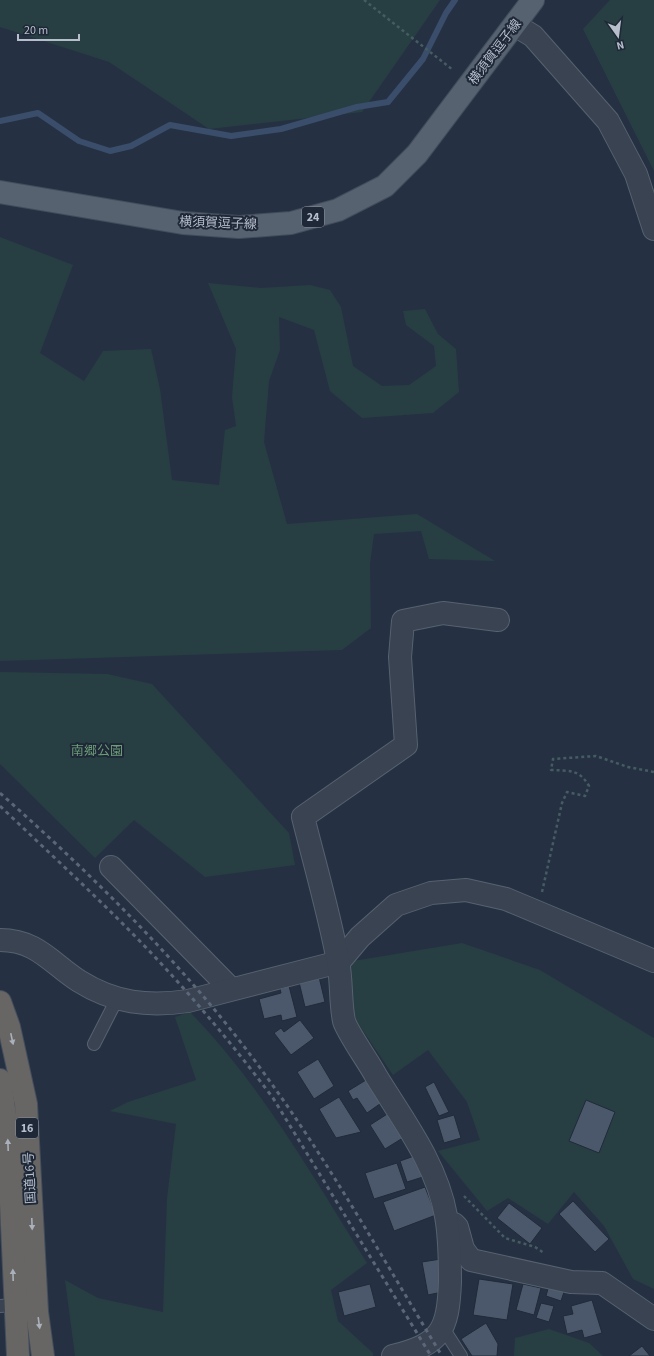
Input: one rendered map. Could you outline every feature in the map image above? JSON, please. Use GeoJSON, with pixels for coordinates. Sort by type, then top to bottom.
{"type":"FeatureCollection","features":[{"type":"Feature","properties":{"kind":"highway","name":"国道16号"},"geometry":{"type":"LineString","coordinates":[[0,1002],[9,1027],[26,1104],[37,1312],[43,1356]]}},
{"type":"Feature","properties":{"kind":"highway","name":"国道16号"},"geometry":{"type":"LineString","coordinates":[[0,1080],[8,1137],[7,1306],[18,1356]]}},
{"type":"Feature","properties":{"kind":"main road","name":"横須賀逗子線"},"geometry":{"type":"LineString","coordinates":[[0,192],[183,223],[239,227],[291,223],[338,210],[385,186],[417,154],[533,0]]}},
{"type":"Feature","properties":{"kind":"street"},"geometry":{"type":"LineString","coordinates":[[515,24],[533,36],[608,121],[636,174],[654,229]]}},
{"type":"Feature","properties":{"kind":"street"},"geometry":{"type":"LineString","coordinates":[[393,1356],[420,1348],[438,1334],[443,1328],[449,1306],[450,1280],[450,1240],[446,1214],[438,1187],[426,1157],[344,1022],[339,962],[303,817],[406,745],[400,657],[403,621],[443,613],[498,620]]}},
{"type":"Feature","properties":{"kind":"street"},"geometry":{"type":"LineString","coordinates":[[111,867],[231,989]]}},
{"type":"Feature","properties":{"kind":"street"},"geometry":{"type":"LineString","coordinates":[[0,940],[13,940],[33,947],[50,958],[79,981],[117,999],[127,1002],[171,1004],[188,1001],[339,962],[360,937],[396,905],[432,893],[466,890],[506,899],[654,961]]}},
{"type":"Feature","properties":{"kind":"street"},"geometry":{"type":"LineString","coordinates":[[446,1214],[456,1227],[463,1248],[471,1260],[571,1282],[602,1283],[654,1319]]}},
{"type":"Feature","properties":{"kind":"lane"},"geometry":{"type":"LineString","coordinates":[[94,1044],[117,999]]}},
{"type":"Feature","properties":{"kind":"lane"},"geometry":{"type":"LineString","coordinates":[[443,1328],[460,1356]]}},
{"type":"Feature","properties":{"kind":"path"},"geometry":{"type":"LineString","coordinates":[[364,0],[471,84]]}},
{"type":"Feature","properties":{"kind":"path"},"geometry":{"type":"LineString","coordinates":[[538,912],[562,803],[567,792],[585,796],[589,786],[584,777],[573,771],[551,770],[553,759],[596,756],[628,767],[654,772]]}},
{"type":"Feature","properties":{"kind":"path"},"geometry":{"type":"LineString","coordinates":[[491,1224],[504,1238],[535,1248]]}},
{"type":"Feature","properties":{"kind":"green space"},"geometry":{"type":"Polygon","coordinates":[[[0,0],[440,0],[362,112],[209,129],[109,62],[0,27],[0,0]]]}},
{"type":"Feature","properties":{"kind":"green space"},"geometry":{"type":"Polygon","coordinates":[[[610,0],[654,0],[654,171],[583,29],[610,0]]]}},
{"type":"Feature","properties":{"kind":"green space"},"geometry":{"type":"Polygon","coordinates":[[[0,237],[73,265],[40,353],[84,381],[103,351],[151,349],[160,389],[172,480],[219,485],[225,430],[236,426],[232,397],[236,349],[208,283],[261,288],[310,285],[330,290],[341,307],[353,366],[382,386],[409,385],[436,366],[434,346],[406,325],[403,311],[425,309],[438,334],[456,349],[459,392],[433,413],[362,418],[330,391],[314,330],[279,317],[280,350],[269,381],[264,442],[287,524],[417,514],[495,561],[429,559],[421,531],[374,534],[370,564],[371,628],[342,650],[0,661],[0,237]]]}},
{"type":"Feature","properties":{"kind":"green space","name":"南郷公園"},"geometry":{"type":"Polygon","coordinates":[[[0,672],[107,674],[152,684],[289,833],[295,865],[205,877],[134,820],[95,858],[0,764],[0,672]]]}},
{"type":"Feature","properties":{"kind":"green space"},"geometry":{"type":"Polygon","coordinates":[[[462,943],[540,970],[654,1038],[654,1289],[633,1279],[604,1226],[574,1192],[548,1224],[508,1198],[487,1211],[438,1151],[480,1140],[467,1102],[428,1050],[393,1075],[357,1022],[341,963],[462,943]]]}},
{"type":"Feature","properties":{"kind":"green space"},"geometry":{"type":"Polygon","coordinates":[[[190,1012],[240,1070],[263,1101],[306,1165],[367,1263],[331,1290],[338,1321],[373,1353],[373,1356],[75,1356],[65,1280],[98,1298],[163,1312],[167,1198],[176,1124],[110,1111],[128,1102],[196,1080],[175,1017],[190,1012]]]}},
{"type":"Feature","properties":{"kind":"green space"},"geometry":{"type":"Polygon","coordinates":[[[549,1329],[589,1343],[603,1356],[514,1356],[515,1338],[549,1329]]]}},
{"type":"Feature","properties":{"kind":"building"},"geometry":{"type":"Polygon","coordinates":[[[319,977],[325,1002],[305,1007],[299,982],[319,977]]]}},
{"type":"Feature","properties":{"kind":"building"},"geometry":{"type":"Polygon","coordinates":[[[289,986],[297,1017],[282,1021],[281,1015],[264,1019],[259,999],[281,993],[280,989],[289,986]]]}},
{"type":"Feature","properties":{"kind":"building"},"geometry":{"type":"Polygon","coordinates":[[[300,1020],[314,1038],[291,1055],[274,1033],[281,1028],[284,1032],[300,1020]]]}},
{"type":"Feature","properties":{"kind":"building"},"geometry":{"type":"Polygon","coordinates":[[[318,1059],[334,1086],[314,1099],[297,1072],[318,1059]]]}},
{"type":"Feature","properties":{"kind":"building"},"geometry":{"type":"Polygon","coordinates":[[[366,1080],[371,1089],[384,1101],[367,1113],[357,1098],[353,1100],[348,1091],[366,1080]]]}},
{"type":"Feature","properties":{"kind":"building"},"geometry":{"type":"Polygon","coordinates":[[[434,1082],[449,1112],[439,1116],[425,1087],[434,1082]]]}},
{"type":"Feature","properties":{"kind":"building"},"geometry":{"type":"Polygon","coordinates":[[[339,1097],[361,1132],[336,1138],[319,1109],[339,1097]]]}},
{"type":"Feature","properties":{"kind":"building"},"geometry":{"type":"Polygon","coordinates":[[[586,1100],[615,1112],[599,1153],[569,1141],[586,1100]]]}},
{"type":"Feature","properties":{"kind":"building"},"geometry":{"type":"Polygon","coordinates":[[[392,1111],[406,1136],[385,1149],[370,1125],[392,1111]]]}},
{"type":"Feature","properties":{"kind":"building"},"geometry":{"type":"Polygon","coordinates":[[[454,1115],[461,1138],[444,1143],[437,1120],[454,1115]]]}},
{"type":"Feature","properties":{"kind":"building"},"geometry":{"type":"Polygon","coordinates":[[[417,1155],[423,1177],[407,1182],[400,1161],[417,1155]]]}},
{"type":"Feature","properties":{"kind":"building"},"geometry":{"type":"Polygon","coordinates":[[[397,1163],[406,1189],[374,1199],[365,1173],[397,1163]]]}},
{"type":"Feature","properties":{"kind":"building"},"geometry":{"type":"Polygon","coordinates":[[[425,1187],[436,1215],[394,1231],[383,1202],[425,1187]]]}},
{"type":"Feature","properties":{"kind":"building"},"geometry":{"type":"Polygon","coordinates":[[[573,1201],[609,1239],[595,1252],[559,1214],[573,1201]]]}},
{"type":"Feature","properties":{"kind":"building"},"geometry":{"type":"Polygon","coordinates":[[[509,1203],[542,1228],[530,1244],[497,1218],[509,1203]]]}},
{"type":"Feature","properties":{"kind":"building"},"geometry":{"type":"Polygon","coordinates":[[[441,1259],[442,1292],[428,1295],[422,1262],[441,1259]]]}},
{"type":"Feature","properties":{"kind":"building"},"geometry":{"type":"Polygon","coordinates":[[[479,1279],[513,1284],[507,1320],[473,1315],[479,1279]]]}},
{"type":"Feature","properties":{"kind":"building"},"geometry":{"type":"Polygon","coordinates":[[[370,1284],[376,1307],[344,1316],[338,1292],[370,1284]]]}},
{"type":"Feature","properties":{"kind":"building"},"geometry":{"type":"Polygon","coordinates":[[[523,1284],[541,1288],[534,1315],[516,1310],[523,1284]]]}},
{"type":"Feature","properties":{"kind":"building"},"geometry":{"type":"Polygon","coordinates":[[[549,1285],[565,1289],[561,1301],[546,1296],[549,1285]]]}},
{"type":"Feature","properties":{"kind":"building"},"geometry":{"type":"Polygon","coordinates":[[[592,1300],[602,1333],[584,1338],[582,1330],[567,1334],[563,1316],[573,1314],[571,1306],[592,1300]]]}},
{"type":"Feature","properties":{"kind":"building"},"geometry":{"type":"Polygon","coordinates":[[[541,1303],[554,1306],[549,1322],[536,1318],[541,1303]]]}},
{"type":"Feature","properties":{"kind":"building"},"geometry":{"type":"Polygon","coordinates":[[[486,1323],[498,1344],[497,1356],[472,1356],[461,1339],[486,1323]]]}},
{"type":"Feature","properties":{"kind":"building"},"geometry":{"type":"Polygon","coordinates":[[[642,1346],[650,1356],[629,1356],[642,1346]]]}},
{"type":"Feature","properties":{"kind":"waterway"},"geometry":{"type":"LineString","coordinates":[[0,121],[38,113],[79,141],[110,151],[131,146],[170,125],[231,136],[281,129],[357,107],[388,102],[423,59],[446,13],[455,0]]}},
{"type":"Feature","properties":{"kind":"railway"},"geometry":{"type":"LineString","coordinates":[[0,793],[68,855],[133,919],[195,986],[224,1021],[252,1057],[303,1129],[351,1204],[442,1356]]}},
{"type":"Feature","properties":{"kind":"railway"},"geometry":{"type":"LineString","coordinates":[[0,806],[93,894],[163,965],[220,1030],[256,1075],[273,1098],[431,1356]]}}]}
